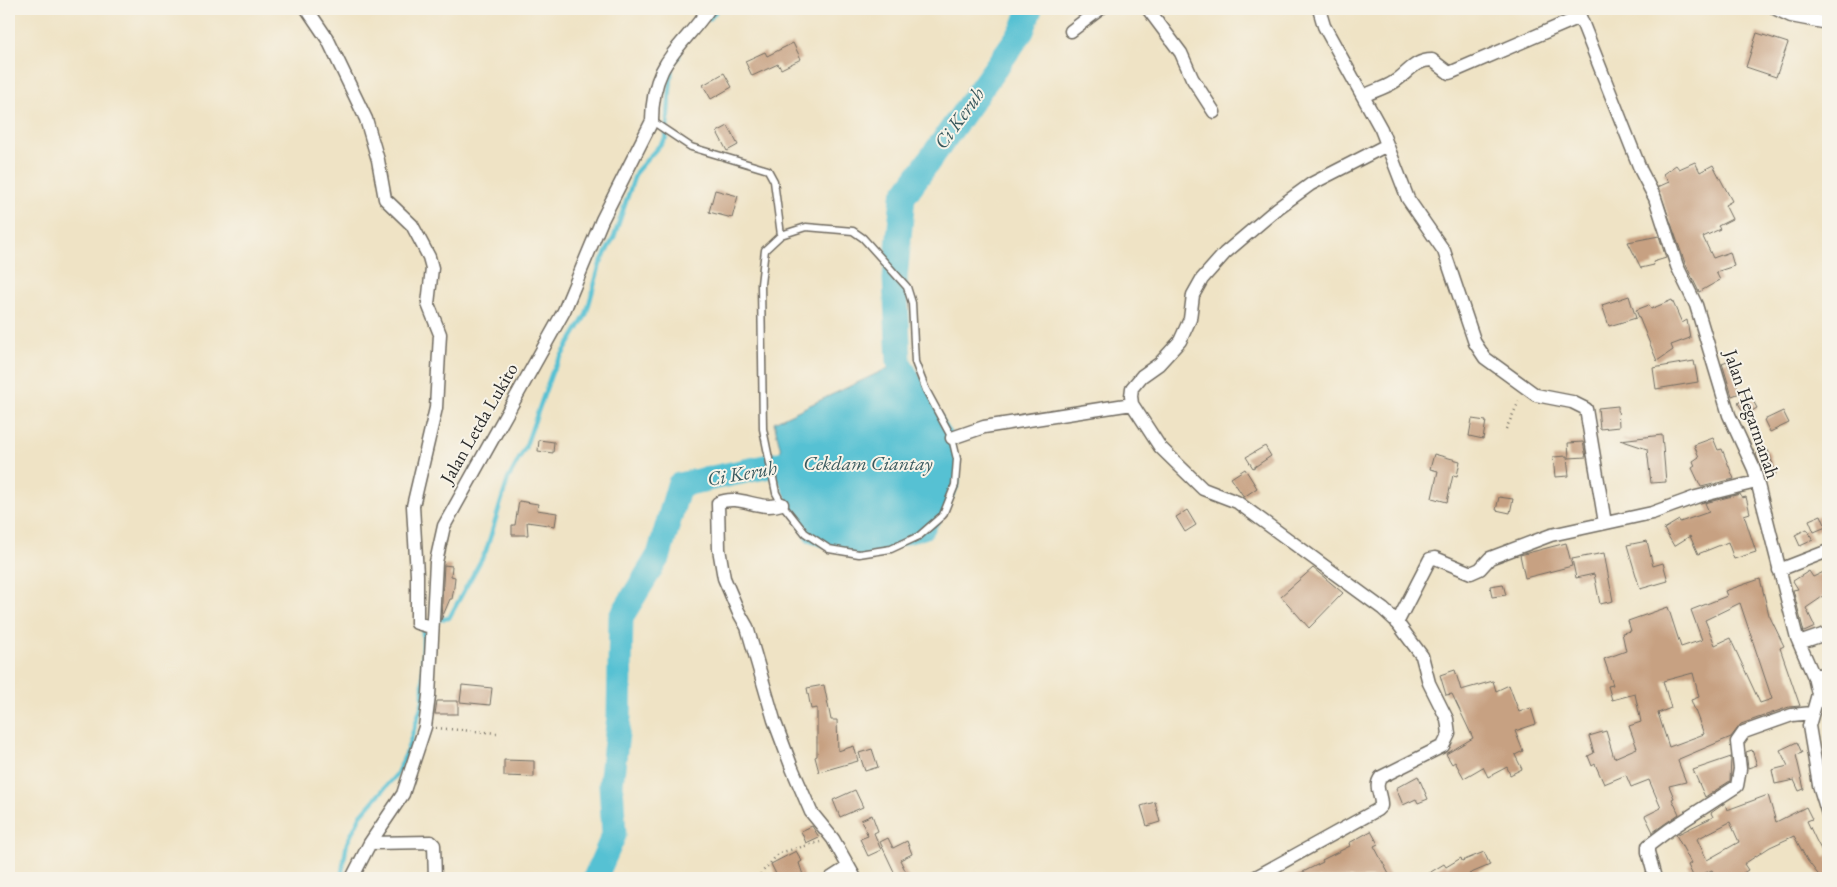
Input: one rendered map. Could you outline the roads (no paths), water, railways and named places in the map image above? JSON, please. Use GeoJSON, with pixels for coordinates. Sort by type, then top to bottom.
{"type":"FeatureCollection","features":[{"type":"Feature","properties":{"kind":"street"},"geometry":{"type":"LineString","coordinates":[[307,9],[328,40],[366,119],[378,160],[385,199],[412,225],[430,257],[432,268],[428,304],[440,334],[436,408],[413,506],[417,575],[416,618],[428,623]]}},
{"type":"Feature","properties":{"kind":"street","name":"Jalan Letda Lukito"},"geometry":{"type":"LineString","coordinates":[[352,878],[370,843],[403,794],[425,727],[430,696],[428,623],[436,562],[444,526],[564,311],[602,220],[654,123],[652,103],[657,78],[670,54],[710,9]]}},
{"type":"Feature","properties":{"kind":"street"},"geometry":{"type":"LineString","coordinates":[[1071,31],[1100,9]]}},
{"type":"Feature","properties":{"kind":"street"},"geometry":{"type":"LineString","coordinates":[[1148,9],[1181,53],[1192,78],[1214,112]]}},
{"type":"Feature","properties":{"kind":"street"},"geometry":{"type":"LineString","coordinates":[[1319,9],[1324,26],[1363,96],[1386,145],[1408,199],[1444,251],[1475,344],[1485,358],[1524,388],[1536,395],[1572,402],[1586,409],[1604,523]]}},
{"type":"Feature","properties":{"kind":"street"},"geometry":{"type":"LineString","coordinates":[[1776,9],[1791,16],[1822,18]]}},
{"type":"Feature","properties":{"kind":"street"},"geometry":{"type":"LineString","coordinates":[[1363,96],[1394,82],[1413,65],[1420,62],[1432,60],[1448,73],[1452,72],[1579,13]]}},
{"type":"Feature","properties":{"kind":"street","name":"Jalan Hegarmanah"},"geometry":{"type":"LineString","coordinates":[[1579,13],[1595,48],[1607,87],[1641,170],[1655,198],[1677,266],[1696,305],[1721,393],[1729,416],[1750,461],[1799,643],[1814,677],[1818,694],[1809,726],[1819,785],[1828,814]]}},
{"type":"Feature","properties":{"kind":"street"},"geometry":{"type":"LineString","coordinates":[[1254,878],[1377,810],[1381,806],[1377,786],[1381,777],[1443,746],[1449,734],[1447,719],[1429,683],[1422,656],[1397,623],[1383,609],[1237,502],[1203,489],[1160,447],[1132,404],[1132,388],[1142,376],[1159,364],[1180,341],[1190,319],[1193,295],[1202,279],[1225,253],[1278,208],[1311,184],[1386,145]]}},
{"type":"Feature","properties":{"kind":"street"},"geometry":{"type":"LineString","coordinates":[[952,438],[994,425],[1132,404]]}},
{"type":"Feature","properties":{"kind":"street"},"geometry":{"type":"LineString","coordinates":[[1397,623],[1430,559],[1435,558],[1471,573],[1480,569],[1490,558],[1550,535],[1652,513],[1696,497],[1756,482]]}},
{"type":"Feature","properties":{"kind":"street"},"geometry":{"type":"LineString","coordinates":[[779,499],[760,507],[745,501],[727,499],[718,503],[720,562],[730,595],[747,627],[774,720],[792,768],[811,812],[833,839],[855,878]]}},
{"type":"Feature","properties":{"kind":"street"},"geometry":{"type":"LineString","coordinates":[[1779,570],[1828,551]]}},
{"type":"Feature","properties":{"kind":"street"},"geometry":{"type":"LineString","coordinates":[[1799,643],[1828,633]]}},
{"type":"Feature","properties":{"kind":"street"},"geometry":{"type":"LineString","coordinates":[[1814,677],[1828,672]]}},
{"type":"Feature","properties":{"kind":"street"},"geometry":{"type":"LineString","coordinates":[[1655,878],[1648,846],[1737,786],[1740,778],[1737,742],[1739,737],[1744,732],[1792,715],[1812,713]]}},
{"type":"Feature","properties":{"kind":"street"},"geometry":{"type":"LineString","coordinates":[[370,843],[431,842],[434,846],[435,878]]}},
{"type":"Feature","properties":{"kind":"street"},"geometry":{"type":"LineString","coordinates":[[831,878],[848,867]]}},
{"type":"Feature","properties":{"kind":"lane"},"geometry":{"type":"LineString","coordinates":[[654,123],[691,147],[768,170],[774,181],[781,235]]}},
{"type":"Feature","properties":{"kind":"lane"},"geometry":{"type":"LineString","coordinates":[[806,227],[853,231],[864,238],[907,287],[912,304],[915,362],[926,390],[952,438],[957,459],[955,485],[943,515],[919,536],[891,550],[859,554],[829,549],[805,533],[779,499],[765,445],[763,429],[761,284],[765,250],[781,235],[806,227]]}},
{"type":"Feature","properties":{"kind":"water","name":"Cekdam Ciantay"},"geometry":{"type":"Polygon","coordinates":[[[899,363],[913,376],[940,437],[948,481],[923,527],[862,545],[816,531],[784,463],[774,422],[899,363]]]}},
{"type":"Feature","properties":{"kind":"waterway"},"geometry":{"type":"LineString","coordinates":[[709,19],[718,9]]}},
{"type":"Feature","properties":{"kind":"waterway","name":"Ci Keruh"},"geometry":{"type":"LineString","coordinates":[[595,878],[614,835],[611,784],[619,717],[621,617],[659,555],[679,485],[784,463],[815,532],[862,545],[923,527],[948,481],[940,437],[899,363],[895,278],[903,197],[1022,31],[1030,9]]}},
{"type":"Feature","properties":{"kind":"waterway"},"geometry":{"type":"LineString","coordinates":[[435,620],[449,618],[486,551],[508,479],[525,448],[552,372],[586,315],[600,264],[614,237],[636,172],[666,138],[672,65],[679,56]]}},
{"type":"Feature","properties":{"kind":"waterway"},"geometry":{"type":"LineString","coordinates":[[341,878],[347,843],[361,815],[396,775],[406,754],[423,701],[423,627]]}}]}
